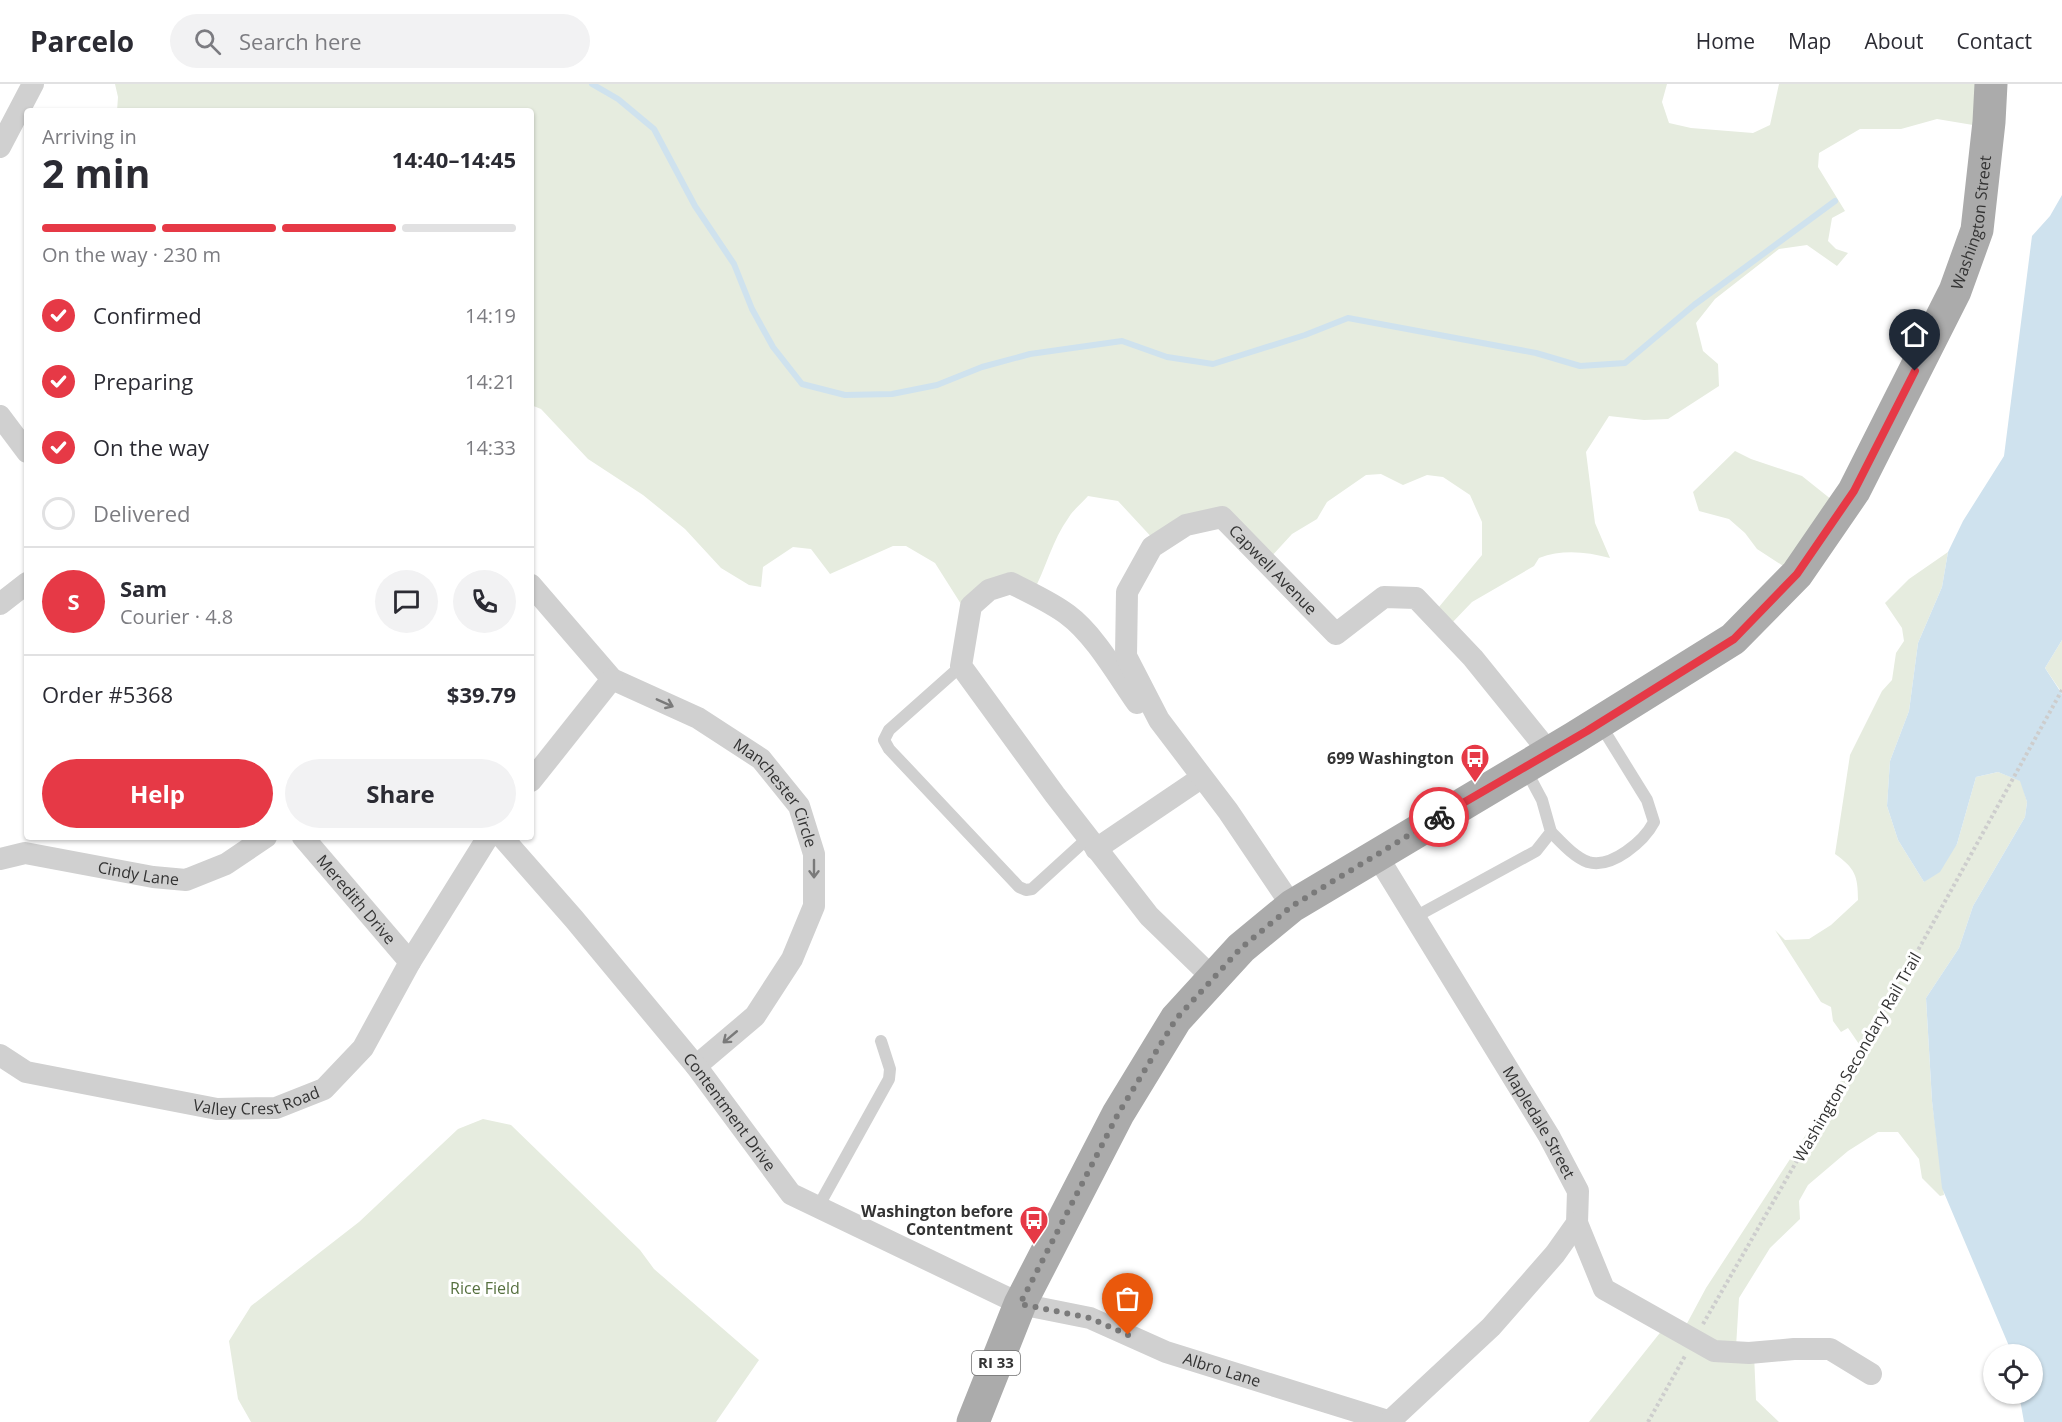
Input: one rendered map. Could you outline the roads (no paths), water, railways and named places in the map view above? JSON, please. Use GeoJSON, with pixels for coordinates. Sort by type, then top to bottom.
{"type":"FeatureCollection","features":[{"type":"Feature","properties":{"kind":"main road","name":"Washington Street"},"geometry":{"type":"LineString","coordinates":[[973,1422],[1020,1304],[1118,1114],[1176,1019],[1241,948],[1292,906],[1599,723],[1734,639],[1797,574],[1854,491],[1955,291],[1977,230],[1991,84]]}},
{"type":"Feature","properties":{"kind":"street"},"geometry":{"type":"LineString","coordinates":[[0,147],[33,84]]}},
{"type":"Feature","properties":{"kind":"street"},"geometry":{"type":"LineString","coordinates":[[0,416],[24,449]]}},
{"type":"Feature","properties":{"kind":"street","name":"Capwell Avenue"},"geometry":{"type":"LineString","coordinates":[[1292,906],[1228,811],[1159,720],[1126,656],[1128,592],[1152,547],[1186,525],[1222,518],[1336,633],[1384,597],[1416,598],[1473,658],[1537,760]]}},
{"type":"Feature","properties":{"kind":"street"},"geometry":{"type":"LineString","coordinates":[[1159,720],[1141,708],[1097,646],[1070,616],[1011,583],[988,590],[971,606],[961,666],[1149,916],[1214,979]]}},
{"type":"Feature","properties":{"kind":"street"},"geometry":{"type":"LineString","coordinates":[[0,604],[24,585]]}},
{"type":"Feature","properties":{"kind":"street","name":"Manchester Circle"},"geometry":{"type":"LineString","coordinates":[[534,588],[612,679],[698,718],[761,759],[799,806],[814,854],[814,906],[792,959],[755,1016],[696,1066]]}},
{"type":"Feature","properties":{"kind":"street"},"geometry":{"type":"LineString","coordinates":[[534,777],[612,679]]}},
{"type":"Feature","properties":{"kind":"street"},"geometry":{"type":"LineString","coordinates":[[1092,843],[1201,778]]}},
{"type":"Feature","properties":{"kind":"street","name":"Cindy Lane"},"geometry":{"type":"LineString","coordinates":[[0,859],[25,853],[142,875],[186,880],[226,864],[262,840]]}},
{"type":"Feature","properties":{"kind":"street","name":"Meredith Drive"},"geometry":{"type":"LineString","coordinates":[[306,840],[410,962]]}},
{"type":"Feature","properties":{"kind":"street","name":"Valley Crest Road"},"geometry":{"type":"LineString","coordinates":[[0,1055],[26,1072],[217,1109],[276,1108],[324,1089],[363,1048],[410,962],[486,840]]}},
{"type":"Feature","properties":{"kind":"street","name":"Contentment Drive"},"geometry":{"type":"LineString","coordinates":[[505,840],[574,919],[696,1066],[791,1194],[1020,1304]]}},
{"type":"Feature","properties":{"kind":"street","name":"Mapledale Street"},"geometry":{"type":"LineString","coordinates":[[1376,855],[1550,1137],[1578,1191],[1577,1223]]}},
{"type":"Feature","properties":{"kind":"street"},"geometry":{"type":"LineString","coordinates":[[1577,1223],[1604,1289],[1714,1351],[1749,1353],[1830,1349],[1871,1374]]}},
{"type":"Feature","properties":{"kind":"street"},"geometry":{"type":"LineString","coordinates":[[1391,1421],[1491,1327],[1555,1254],[1577,1223]]}},
{"type":"Feature","properties":{"kind":"street","name":"Albro Lane"},"geometry":{"type":"LineString","coordinates":[[1020,1304],[1090,1318],[1166,1352],[1391,1421]]}},
{"type":"Feature","properties":{"kind":"lane"},"geometry":{"type":"LineString","coordinates":[[961,666],[889,730],[884,740],[889,749],[1019,887],[1026,890],[1032,889],[1092,843]]}},
{"type":"Feature","properties":{"kind":"lane"},"geometry":{"type":"LineString","coordinates":[[1537,760],[1542,800],[1551,832],[1572,852],[1589,862],[1610,860],[1630,850],[1648,834],[1654,822],[1647,800],[1599,723]]}},
{"type":"Feature","properties":{"kind":"lane"},"geometry":{"type":"LineString","coordinates":[[1415,917],[1536,851],[1551,832]]}},
{"type":"Feature","properties":{"kind":"lane"},"geometry":{"type":"LineString","coordinates":[[818,1207],[889,1079],[890,1069],[881,1041]]}},
{"type":"Feature","properties":{"kind":"water"},"geometry":{"type":"Polygon","coordinates":[[[2062,195],[2062,640],[2045,668],[2062,694],[2062,1422],[2024,1422],[2021,1404],[2043,1404],[2043,1344],[2008,1344],[1942,1188],[1932,1101],[1926,998],[1959,948],[1973,906],[2025,817],[2027,802],[2020,781],[1998,772],[1976,777],[1957,844],[1940,872],[1924,882],[1898,840],[1887,806],[1890,761],[1909,711],[1918,643],[1942,587],[1948,552],[1963,521],[2004,456],[2032,236],[2050,216],[2062,195]]]}},
{"type":"Feature","properties":{"kind":"waterway"},"geometry":{"type":"LineString","coordinates":[[592,84],[618,99],[654,129],[695,206],[734,264],[752,309],[773,347],[802,384],[845,395],[892,394],[937,385],[982,367],[1030,354],[1122,341],[1167,357],[1213,364],[1305,335],[1348,318],[1536,353],[1580,366],[1625,363],[1694,305],[1835,201]]}},
{"type":"Feature","properties":{"kind":"place","name":"699 Washington"},"geometry":{"type":"Point","coordinates":[1475,784]}},
{"type":"Feature","properties":{"kind":"place","name":"Washington before Contentment"},"geometry":{"type":"Point","coordinates":[1034,1246]}},
{"type":"Feature","properties":{"kind":"park label","name":"Rice Field"},"geometry":{"type":"Point","coordinates":[485,1288]}}]}
